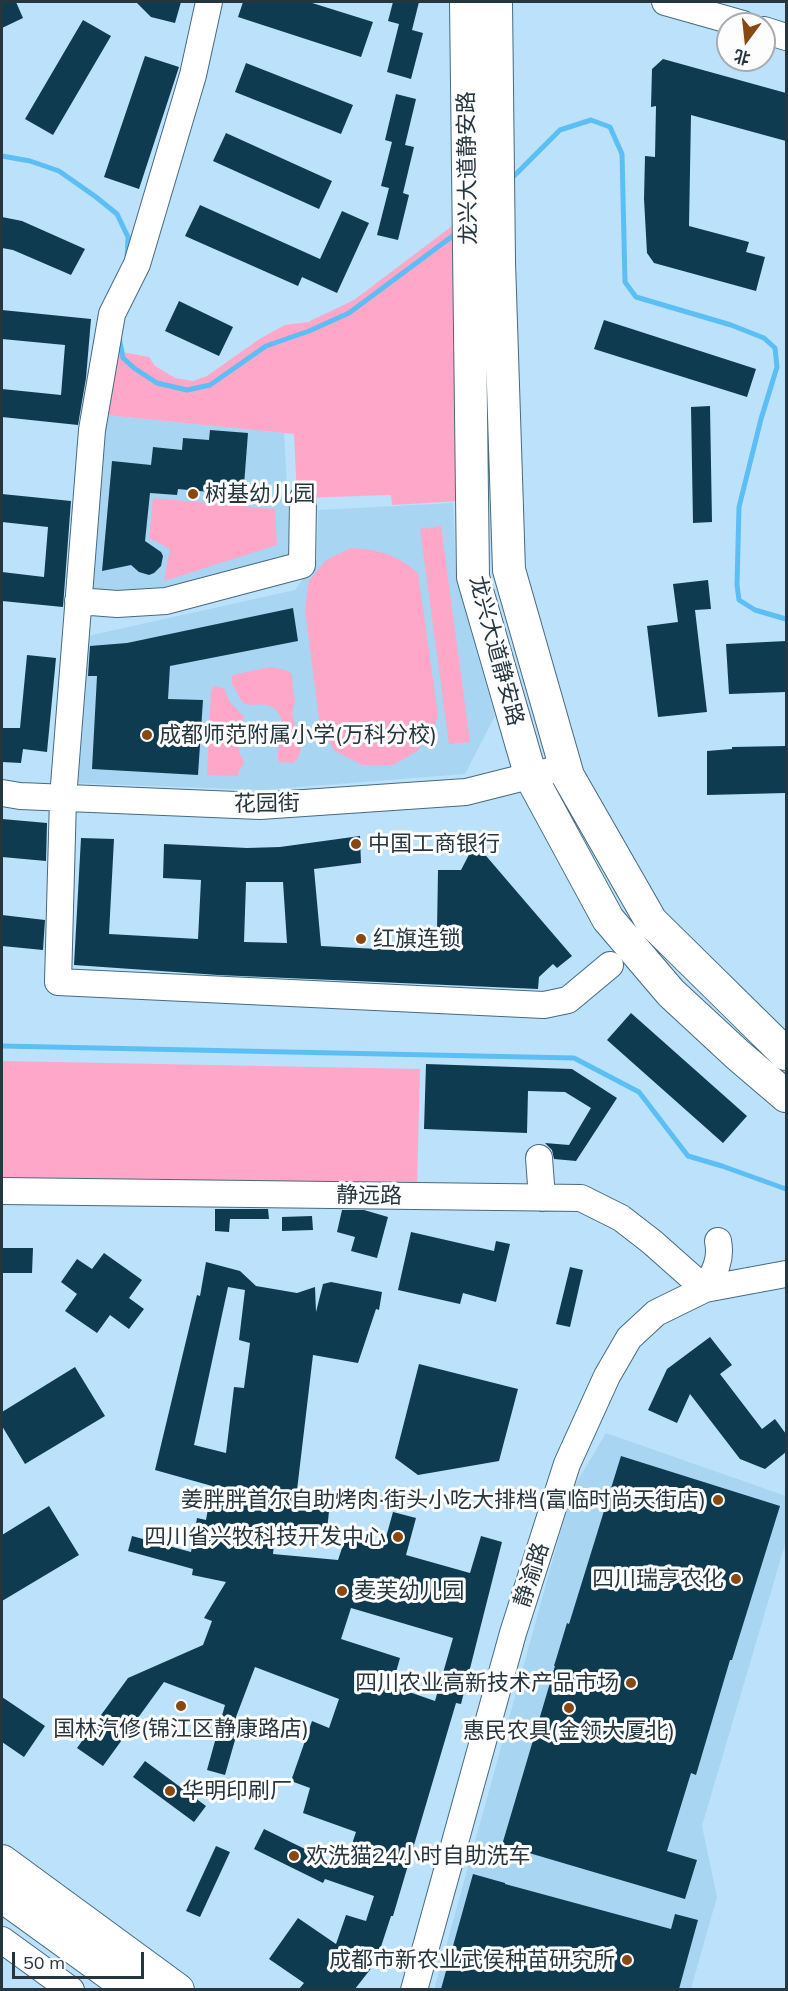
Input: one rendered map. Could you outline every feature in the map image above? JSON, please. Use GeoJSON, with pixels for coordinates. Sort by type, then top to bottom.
{"type":"FeatureCollection","features":[{"type":"Feature","properties":{"kind":"main road","name":"龙兴大道静安路"},"geometry":{"type":"LineString","coordinates":[[466,2],[473,577],[531,777],[608,919],[671,993],[786,1096]]}},
{"type":"Feature","properties":{"kind":"main road","name":"龙兴大道静安路"},"geometry":{"type":"LineString","coordinates":[[496,2],[500,262],[509,570],[568,776],[651,921],[786,1054]]}},
{"type":"Feature","properties":{"kind":"main road"},"geometry":{"type":"LineString","coordinates":[[2,1862],[165,1986]]}},
{"type":"Feature","properties":{"kind":"main road"},"geometry":{"type":"LineString","coordinates":[[2,1896],[132,1989]]}},
{"type":"Feature","properties":{"kind":"street"},"geometry":{"type":"LineString","coordinates":[[209,2],[193,75],[136,264],[112,314],[92,430],[63,798],[58,982],[544,1005],[568,1000],[610,966]]}},
{"type":"Feature","properties":{"kind":"street"},"geometry":{"type":"LineString","coordinates":[[665,2],[716,16]]}},
{"type":"Feature","properties":{"kind":"street"},"geometry":{"type":"LineString","coordinates":[[78,601],[117,604],[165,601],[302,565],[303,498]]}},
{"type":"Feature","properties":{"kind":"street","name":"花园街"},"geometry":{"type":"LineString","coordinates":[[2,793],[63,798],[260,806],[466,792],[566,767]]}},
{"type":"Feature","properties":{"kind":"street"},"geometry":{"type":"LineString","coordinates":[[539,1158],[542,1198]]}},
{"type":"Feature","properties":{"kind":"street","name":"静远路"},"geometry":{"type":"LineString","coordinates":[[2,1191],[581,1198],[621,1218],[705,1289]]}},
{"type":"Feature","properties":{"kind":"street"},"geometry":{"type":"LineString","coordinates":[[705,1289],[721,1254],[718,1241]]}},
{"type":"Feature","properties":{"kind":"street","name":"静渝路"},"geometry":{"type":"LineString","coordinates":[[414,1989],[513,1633],[567,1464],[607,1376],[629,1338],[656,1313],[705,1289],[786,1274]]}},
{"type":"Feature","properties":{"kind":"street"},"geometry":{"type":"LineString","coordinates":[[2,1940],[71,1989]]}},
{"type":"Feature","properties":{"kind":"shaded area"},"geometry":{"type":"Polygon","coordinates":[[[456,223],[461,501],[392,505],[391,495],[297,498],[294,434],[106,415],[117,351],[149,357],[155,366],[175,378],[193,381],[207,376],[261,338],[285,325],[308,322],[354,300],[456,223]]]}},
{"type":"Feature","properties":{"kind":"shaded area","name":"树基幼儿园"},"geometry":{"type":"Polygon","coordinates":[[[106,415],[284,433],[291,555],[164,593],[90,591],[106,415]]]}},
{"type":"Feature","properties":{"kind":"shaded area"},"geometry":{"type":"Polygon","coordinates":[[[153,498],[275,509],[277,545],[164,581],[170,549],[149,538],[153,498]]]}},
{"type":"Feature","properties":{"kind":"shaded area"},"geometry":{"type":"Polygon","coordinates":[[[453,503],[456,577],[495,716],[465,774],[262,790],[73,783],[83,637],[295,590],[317,559],[318,510],[453,503]]]}},
{"type":"Feature","properties":{"kind":"shaded area"},"geometry":{"type":"Polygon","coordinates":[[[441,526],[470,742],[449,744],[420,529],[441,526]]]}},
{"type":"Feature","properties":{"kind":"shaded area"},"geometry":{"type":"Polygon","coordinates":[[[351,548],[387,554],[418,573],[438,715],[433,731],[417,751],[393,765],[362,765],[335,751],[320,727],[305,609],[309,581],[326,560],[351,548]]]}},
{"type":"Feature","properties":{"kind":"shaded area"},"geometry":{"type":"Polygon","coordinates":[[[271,667],[286,670],[292,674],[295,701],[292,713],[301,748],[298,758],[293,763],[279,762],[278,748],[282,726],[278,712],[269,706],[243,703],[232,684],[232,676],[236,674],[271,667]]]}},
{"type":"Feature","properties":{"kind":"shaded area"},"geometry":{"type":"Polygon","coordinates":[[[214,686],[224,688],[229,701],[244,717],[239,748],[244,764],[238,772],[239,776],[207,775],[211,691],[214,686]]]}},
{"type":"Feature","properties":{"kind":"shaded area"},"geometry":{"type":"Polygon","coordinates":[[[2,1061],[420,1069],[417,1187],[2,1182],[2,1061]]]}},
{"type":"Feature","properties":{"kind":"shaded area","name":"四川农业高新技术产品市场"},"geometry":{"type":"Polygon","coordinates":[[[606,1433],[786,1496],[786,1541],[702,1826],[717,1897],[691,1989],[434,1990],[572,1490],[606,1433]]]}},
{"type":"Feature","properties":{"kind":"building"},"geometry":{"type":"Polygon","coordinates":[[[2,2],[16,2],[23,18],[2,28],[2,2]]]}},
{"type":"Feature","properties":{"kind":"building"},"geometry":{"type":"Polygon","coordinates":[[[136,2],[181,2],[175,23],[151,17],[136,2]]]}},
{"type":"Feature","properties":{"kind":"building"},"geometry":{"type":"Polygon","coordinates":[[[243,2],[309,2],[373,22],[361,57],[238,17],[243,2]]]}},
{"type":"Feature","properties":{"kind":"building"},"geometry":{"type":"Polygon","coordinates":[[[393,2],[419,2],[412,30],[423,33],[411,79],[387,72],[399,24],[388,21],[393,2]]]}},
{"type":"Feature","properties":{"kind":"building"},"geometry":{"type":"Polygon","coordinates":[[[83,20],[111,36],[53,135],[25,119],[83,20]]]}},
{"type":"Feature","properties":{"kind":"building"},"geometry":{"type":"Polygon","coordinates":[[[145,56],[179,67],[139,189],[104,177],[145,56]]]}},
{"type":"Feature","properties":{"kind":"building"},"geometry":{"type":"Polygon","coordinates":[[[663,59],[786,93],[786,141],[691,115],[689,226],[749,242],[746,252],[765,257],[756,291],[654,263],[647,253],[644,199],[645,156],[655,157],[656,106],[651,107],[652,69],[663,59]]]}},
{"type":"Feature","properties":{"kind":"building"},"geometry":{"type":"Polygon","coordinates":[[[246,63],[353,105],[341,134],[235,92],[246,63]]]}},
{"type":"Feature","properties":{"kind":"building"},"geometry":{"type":"Polygon","coordinates":[[[396,94],[416,99],[405,145],[414,147],[403,193],[409,195],[398,240],[377,235],[389,188],[381,186],[392,142],[385,140],[396,94]]]}},
{"type":"Feature","properties":{"kind":"building"},"geometry":{"type":"Polygon","coordinates":[[[226,133],[332,181],[319,209],[213,161],[226,133]]]}},
{"type":"Feature","properties":{"kind":"building"},"geometry":{"type":"Polygon","coordinates":[[[200,205],[320,259],[342,211],[369,223],[337,293],[302,277],[298,286],[185,236],[200,205]]]}},
{"type":"Feature","properties":{"kind":"building"},"geometry":{"type":"Polygon","coordinates":[[[2,217],[22,221],[85,249],[71,275],[13,250],[2,248],[2,217]]]}},
{"type":"Feature","properties":{"kind":"building"},"geometry":{"type":"Polygon","coordinates":[[[179,301],[233,327],[219,356],[165,331],[179,301]]]}},
{"type":"Feature","properties":{"kind":"building"},"geometry":{"type":"Polygon","coordinates":[[[2,310],[91,319],[86,378],[78,425],[2,417],[2,389],[61,395],[65,345],[2,339],[2,310]]]}},
{"type":"Feature","properties":{"kind":"building"},"geometry":{"type":"Polygon","coordinates":[[[604,320],[756,369],[747,397],[594,349],[604,320]]]}},
{"type":"Feature","properties":{"kind":"building"},"geometry":{"type":"Polygon","coordinates":[[[710,406],[712,522],[693,523],[691,407],[710,406]]]}},
{"type":"Feature","properties":{"kind":"building"},"geometry":{"type":"Polygon","coordinates":[[[210,430],[248,433],[244,485],[211,482],[210,492],[178,489],[177,495],[150,493],[145,541],[161,552],[163,556],[161,566],[149,575],[139,572],[131,565],[102,571],[112,461],[151,465],[153,447],[182,450],[183,438],[209,440],[210,430]]]}},
{"type":"Feature","properties":{"kind":"building"},"geometry":{"type":"Polygon","coordinates":[[[2,494],[71,501],[63,607],[2,601],[2,572],[44,577],[48,527],[2,522],[2,494]]]}},
{"type":"Feature","properties":{"kind":"building"},"geometry":{"type":"Polygon","coordinates":[[[708,580],[711,609],[695,610],[707,712],[658,717],[647,626],[678,622],[673,584],[708,580]]]}},
{"type":"Feature","properties":{"kind":"building"},"geometry":{"type":"Polygon","coordinates":[[[293,608],[298,641],[170,666],[168,699],[203,700],[198,775],[92,769],[97,676],[88,676],[90,646],[127,643],[293,608]]]}},
{"type":"Feature","properties":{"kind":"building"},"geometry":{"type":"Polygon","coordinates":[[[786,641],[786,692],[729,694],[726,644],[786,641]]]}},
{"type":"Feature","properties":{"kind":"building"},"geometry":{"type":"Polygon","coordinates":[[[27,655],[56,658],[47,752],[23,749],[21,763],[2,762],[2,728],[20,728],[27,655]]]}},
{"type":"Feature","properties":{"kind":"building"},"geometry":{"type":"Polygon","coordinates":[[[786,746],[786,793],[707,795],[707,751],[732,749],[732,747],[786,746]]]}},
{"type":"Feature","properties":{"kind":"building"},"geometry":{"type":"Polygon","coordinates":[[[2,819],[47,823],[46,861],[2,857],[2,819]]]}},
{"type":"Feature","properties":{"kind":"building"},"geometry":{"type":"Polygon","coordinates":[[[360,836],[361,863],[314,869],[321,946],[416,951],[437,931],[438,870],[461,870],[475,843],[572,956],[557,968],[553,964],[539,977],[538,989],[218,975],[74,965],[81,838],[114,839],[109,934],[198,939],[201,880],[163,878],[164,844],[247,848],[280,847],[360,836]],[[246,882],[244,942],[287,943],[283,882],[246,882]]]}},
{"type":"Feature","properties":{"kind":"building"},"geometry":{"type":"Polygon","coordinates":[[[2,915],[45,920],[43,950],[2,946],[2,915]]]}},
{"type":"Feature","properties":{"kind":"building"},"geometry":{"type":"Polygon","coordinates":[[[631,1013],[747,1116],[723,1143],[607,1040],[631,1013]]]}},
{"type":"Feature","properties":{"kind":"building"},"geometry":{"type":"Polygon","coordinates":[[[426,1064],[572,1069],[617,1098],[576,1161],[554,1159],[552,1150],[545,1143],[569,1145],[591,1108],[565,1092],[528,1091],[527,1133],[424,1129],[426,1064]]]}},
{"type":"Feature","properties":{"kind":"building"},"geometry":{"type":"Polygon","coordinates":[[[215,1209],[268,1209],[269,1219],[230,1219],[229,1232],[215,1231],[215,1209]]]}},
{"type":"Feature","properties":{"kind":"building"},"geometry":{"type":"Polygon","coordinates":[[[342,1210],[364,1210],[388,1217],[377,1258],[351,1251],[355,1237],[337,1232],[342,1210]]]}},
{"type":"Feature","properties":{"kind":"building"},"geometry":{"type":"Polygon","coordinates":[[[312,1216],[313,1230],[282,1231],[282,1217],[312,1216]]]}},
{"type":"Feature","properties":{"kind":"building"},"geometry":{"type":"Polygon","coordinates":[[[411,1232],[494,1251],[496,1241],[510,1244],[496,1302],[463,1293],[460,1304],[398,1290],[411,1232]]]}},
{"type":"Feature","properties":{"kind":"building"},"geometry":{"type":"Polygon","coordinates":[[[2,1248],[33,1248],[32,1273],[2,1273],[2,1248]]]}},
{"type":"Feature","properties":{"kind":"building"},"geometry":{"type":"Polygon","coordinates":[[[104,1253],[142,1280],[129,1298],[144,1309],[129,1329],[110,1315],[97,1333],[65,1311],[77,1294],[61,1282],[77,1259],[92,1269],[104,1253]]]}},
{"type":"Feature","properties":{"kind":"building"},"geometry":{"type":"Polygon","coordinates":[[[206,1262],[240,1271],[256,1286],[297,1293],[315,1287],[316,1312],[323,1284],[331,1282],[382,1292],[379,1310],[376,1309],[358,1363],[313,1355],[295,1507],[329,1511],[327,1531],[276,1525],[273,1554],[338,1560],[346,1536],[383,1548],[393,1512],[416,1518],[406,1555],[470,1573],[481,1536],[502,1542],[461,1704],[456,1703],[393,1916],[391,1916],[376,1962],[355,1989],[299,1989],[304,1983],[269,1959],[298,1918],[336,1944],[346,1915],[366,1921],[374,1896],[325,1879],[323,1883],[254,1849],[264,1829],[344,1868],[356,1832],[303,1813],[310,1788],[291,1781],[312,1721],[329,1728],[339,1699],[255,1667],[236,1717],[241,1719],[225,1775],[207,1770],[225,1705],[164,1682],[103,1766],[77,1748],[128,1678],[203,1645],[212,1621],[204,1618],[226,1582],[192,1575],[193,1569],[128,1551],[132,1536],[191,1552],[197,1518],[206,1520],[212,1486],[155,1470],[197,1295],[200,1296],[206,1262]],[[228,1287],[194,1445],[226,1453],[234,1387],[244,1388],[250,1343],[239,1340],[245,1290],[228,1287]],[[351,1608],[341,1639],[400,1658],[392,1686],[435,1701],[453,1638],[351,1608]]]}},
{"type":"Feature","properties":{"kind":"building"},"geometry":{"type":"Polygon","coordinates":[[[570,1267],[583,1270],[570,1327],[556,1324],[570,1267]]]}},
{"type":"Feature","properties":{"kind":"building"},"geometry":{"type":"Polygon","coordinates":[[[710,1337],[732,1365],[720,1374],[762,1429],[775,1419],[786,1434],[786,1452],[765,1469],[740,1459],[690,1394],[677,1423],[648,1410],[667,1369],[710,1337]]]}},
{"type":"Feature","properties":{"kind":"building"},"geometry":{"type":"Polygon","coordinates":[[[419,1364],[518,1389],[499,1461],[418,1475],[395,1458],[419,1364]]]}},
{"type":"Feature","properties":{"kind":"building"},"geometry":{"type":"Polygon","coordinates":[[[75,1367],[105,1416],[25,1464],[2,1426],[2,1412],[75,1367]]]}},
{"type":"Feature","properties":{"kind":"building"},"geometry":{"type":"Polygon","coordinates":[[[621,1456],[780,1506],[732,1660],[730,1660],[696,1775],[691,1773],[667,1851],[697,1860],[685,1899],[502,1845],[567,1623],[569,1624],[621,1456]]]}},
{"type":"Feature","properties":{"kind":"building"},"geometry":{"type":"Polygon","coordinates":[[[49,1506],[79,1555],[2,1601],[2,1535],[49,1506]]]}},
{"type":"Feature","properties":{"kind":"building"},"geometry":{"type":"Polygon","coordinates":[[[2,1697],[45,1726],[24,1757],[2,1742],[2,1697]]]}},
{"type":"Feature","properties":{"kind":"building","name":"华明印刷厂"},"geometry":{"type":"Polygon","coordinates":[[[145,1761],[206,1806],[194,1822],[133,1777],[145,1761]]]}},
{"type":"Feature","properties":{"kind":"building"},"geometry":{"type":"Polygon","coordinates":[[[216,1846],[230,1852],[200,1917],[186,1911],[216,1846]]]}},
{"type":"Feature","properties":{"kind":"building"},"geometry":{"type":"Polygon","coordinates":[[[473,1874],[671,1929],[675,1914],[698,1920],[679,1989],[441,1989],[473,1874]]]}},
{"type":"Feature","properties":{"kind":"waterway"},"geometry":{"type":"LineString","coordinates":[[513,177],[560,130],[591,120],[610,127],[622,154],[625,282],[636,297],[731,325],[764,338],[775,348],[777,367],[761,419],[739,507],[737,585],[739,600],[755,610],[786,619]]}},
{"type":"Feature","properties":{"kind":"waterway"},"geometry":{"type":"LineString","coordinates":[[2,156],[30,161],[59,171],[117,214],[128,237],[127,259]]}},
{"type":"Feature","properties":{"kind":"waterway"},"geometry":{"type":"LineString","coordinates":[[119,337],[123,358],[157,383],[187,390],[210,385],[266,346],[309,331],[349,313],[454,235]]}},
{"type":"Feature","properties":{"kind":"waterway"},"geometry":{"type":"LineString","coordinates":[[2,1046],[574,1058],[639,1092],[688,1156],[786,1189]]}},
{"type":"Feature","properties":{"kind":"place","name":"树基幼儿园"},"geometry":{"type":"Point","coordinates":[193,494]}},
{"type":"Feature","properties":{"kind":"place","name":"成都师范附属小学(万科分校)"},"geometry":{"type":"Point","coordinates":[147,735]}},
{"type":"Feature","properties":{"kind":"place","name":"中国工商银行"},"geometry":{"type":"Point","coordinates":[356,844]}},
{"type":"Feature","properties":{"kind":"place","name":"红旗连锁"},"geometry":{"type":"Point","coordinates":[361,939]}},
{"type":"Feature","properties":{"kind":"place","name":"姜胖胖首尔自助烤肉·街头小吃大排档(富临时尚天街店)"},"geometry":{"type":"Point","coordinates":[718,1500]}},
{"type":"Feature","properties":{"kind":"place","name":"四川省兴牧科技开发中心"},"geometry":{"type":"Point","coordinates":[398,1537]}},
{"type":"Feature","properties":{"kind":"place","name":"四川瑞亨农化"},"geometry":{"type":"Point","coordinates":[736,1579]}},
{"type":"Feature","properties":{"kind":"place","name":"麦芙幼儿园"},"geometry":{"type":"Point","coordinates":[342,1591]}},
{"type":"Feature","properties":{"kind":"place","name":"四川农业高新技术产品市场"},"geometry":{"type":"Point","coordinates":[631,1683]}},
{"type":"Feature","properties":{"kind":"place","name":"国林汽修(锦江区静康路店)"},"geometry":{"type":"Point","coordinates":[181,1706]}},
{"type":"Feature","properties":{"kind":"place","name":"惠民农具(金领大厦北)"},"geometry":{"type":"Point","coordinates":[569,1708]}},
{"type":"Feature","properties":{"kind":"place","name":"华明印刷厂"},"geometry":{"type":"Point","coordinates":[170,1791]}},
{"type":"Feature","properties":{"kind":"place","name":"欢洗猫24小时自助洗车"},"geometry":{"type":"Point","coordinates":[294,1856]}},
{"type":"Feature","properties":{"kind":"place","name":"成都市新农业武侯种苗研究所"},"geometry":{"type":"Point","coordinates":[627,1960]}}]}
